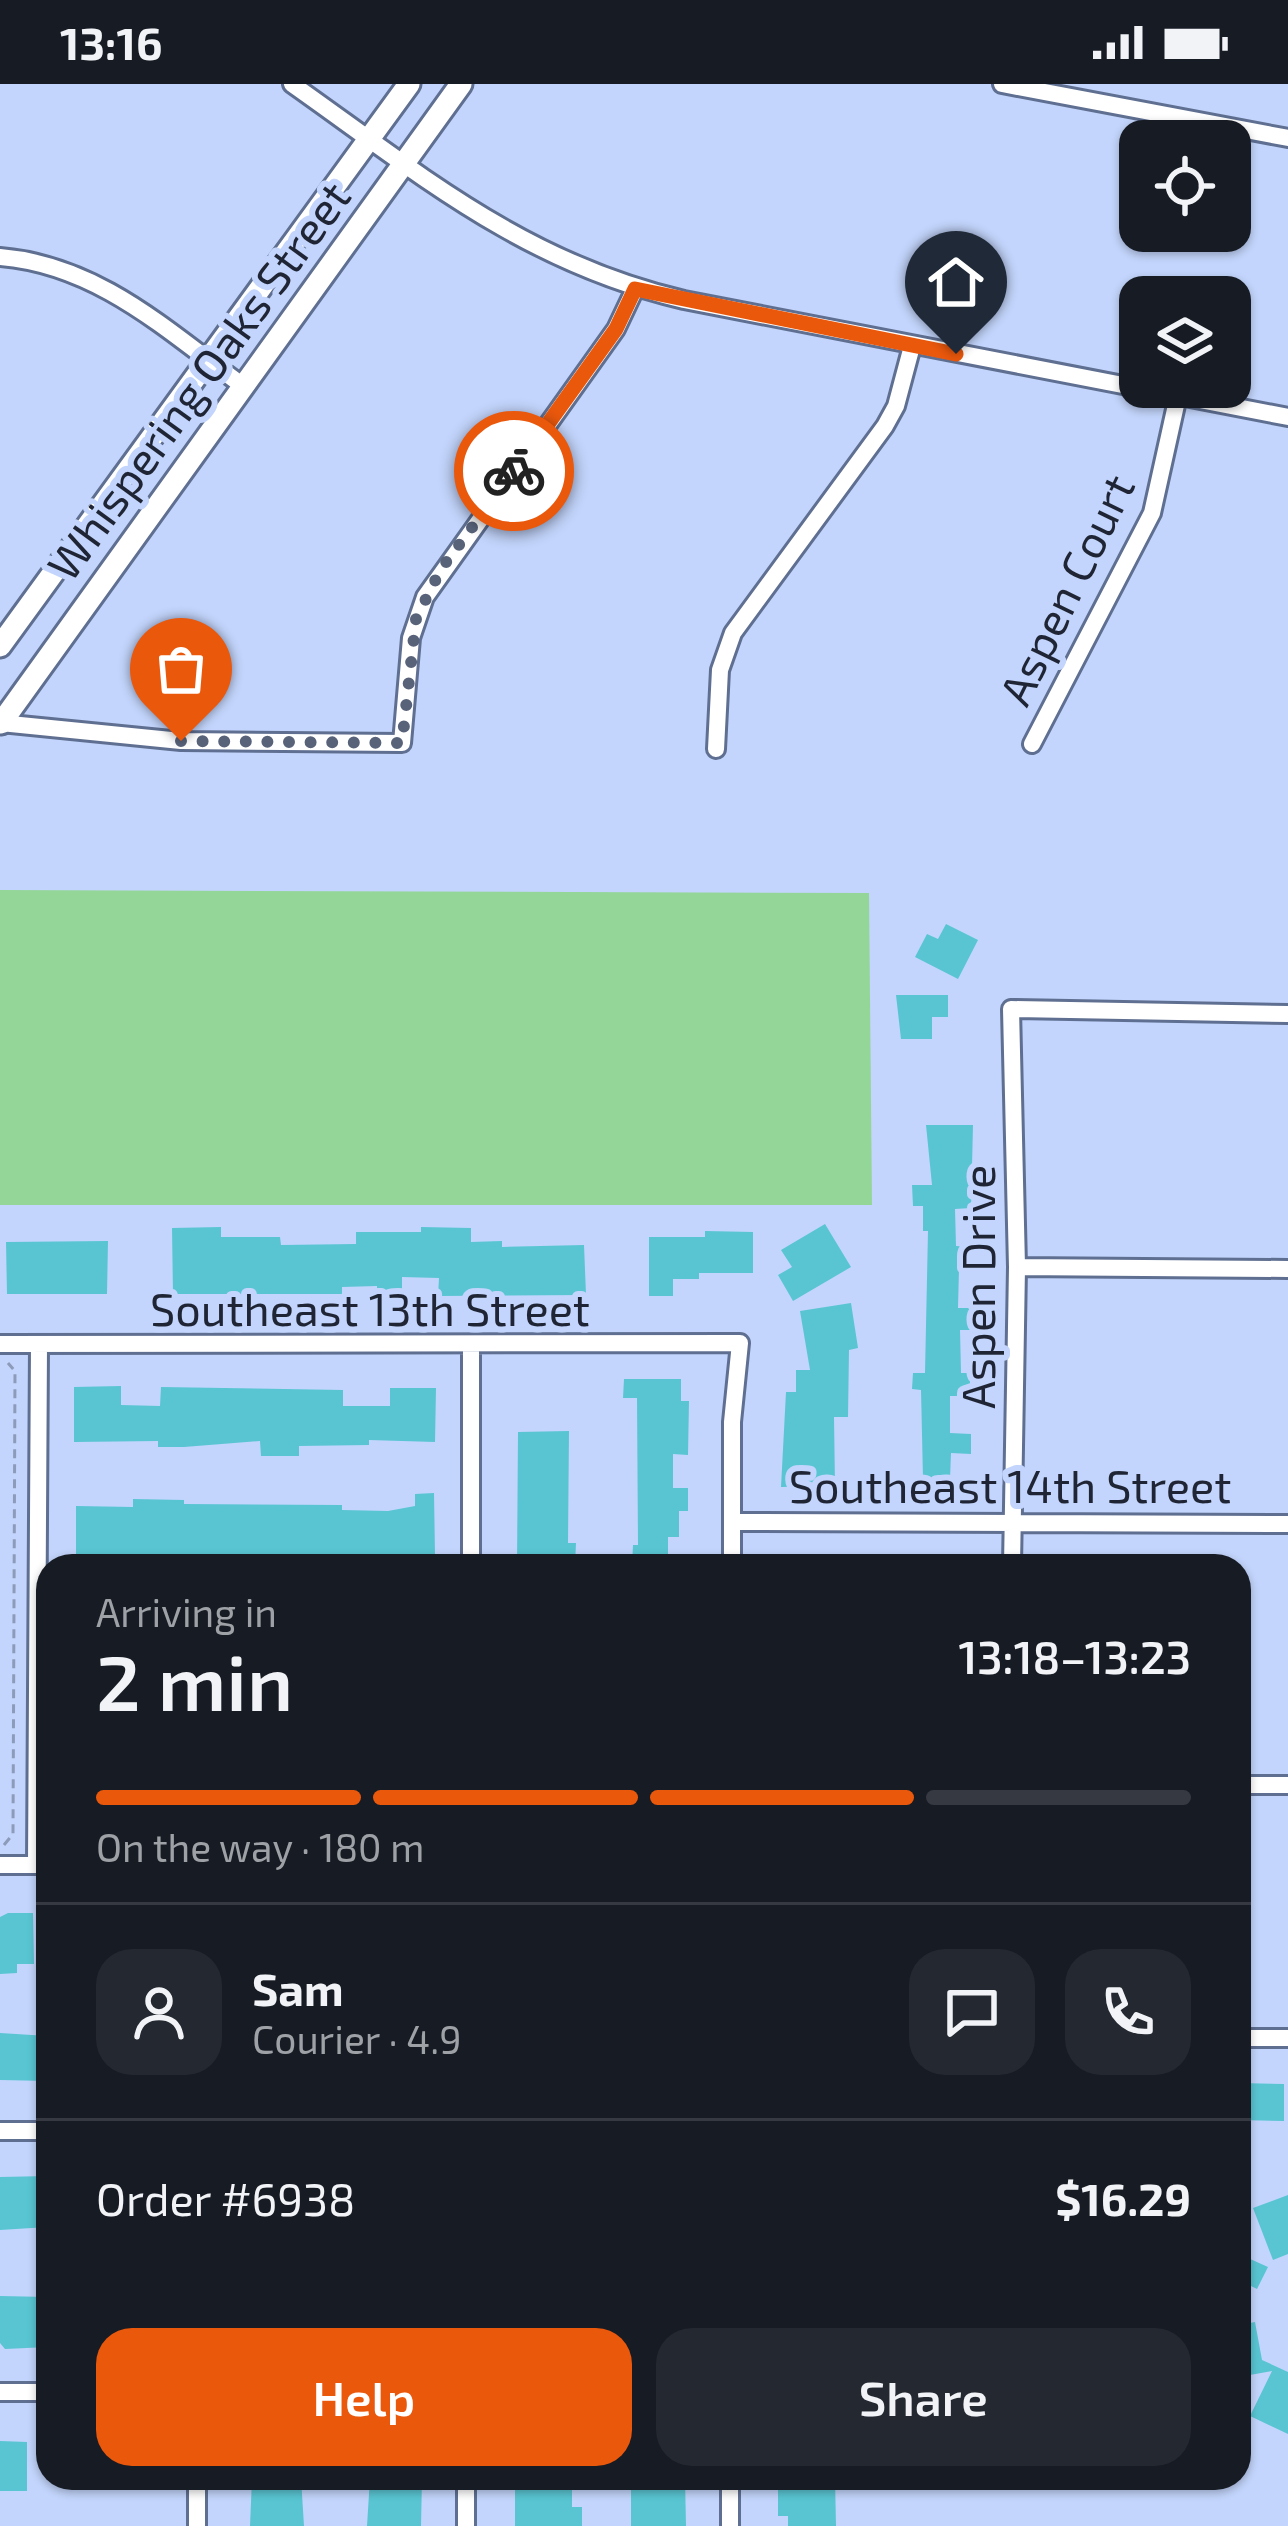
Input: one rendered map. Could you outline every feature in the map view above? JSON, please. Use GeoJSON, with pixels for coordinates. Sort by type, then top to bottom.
{"type":"FeatureCollection","features":[{"type":"Feature","properties":{"kind":"street"},"geometry":{"type":"LineString","coordinates":[[292,84],[516,239],[635,289],[1119,385]]}},
{"type":"Feature","properties":{"kind":"street","name":"Whispering Oaks Street"},"geometry":{"type":"LineString","coordinates":[[0,646],[409,84]]}},
{"type":"Feature","properties":{"kind":"street","name":"Whispering Oaks Street"},"geometry":{"type":"LineString","coordinates":[[1,723],[461,84]]}},
{"type":"Feature","properties":{"kind":"street"},"geometry":{"type":"LineString","coordinates":[[1002,84],[1288,138]]}},
{"type":"Feature","properties":{"kind":"street"},"geometry":{"type":"LineString","coordinates":[[0,257],[44,262],[94,280],[243,386]]}},
{"type":"Feature","properties":{"kind":"street"},"geometry":{"type":"LineString","coordinates":[[1,723],[181,741],[402,743],[411,638],[425,597],[616,329],[635,289]]}},
{"type":"Feature","properties":{"kind":"street"},"geometry":{"type":"LineString","coordinates":[[716,749],[720,670],[733,633],[885,426],[896,406],[912,346]]}},
{"type":"Feature","properties":{"kind":"street","name":"Aspen Court"},"geometry":{"type":"LineString","coordinates":[[1032,744],[1152,513],[1175,408]]}},
{"type":"Feature","properties":{"kind":"street"},"geometry":{"type":"LineString","coordinates":[[1241,408],[1288,417]]}},
{"type":"Feature","properties":{"kind":"street","name":"Aspen Drive"},"geometry":{"type":"LineString","coordinates":[[1012,1554],[1016,1267],[1011,1009],[1288,1014]]}},
{"type":"Feature","properties":{"kind":"street"},"geometry":{"type":"LineString","coordinates":[[1016,1267],[1288,1269]]}},
{"type":"Feature","properties":{"kind":"street","name":"Southeast 13th Street"},"geometry":{"type":"LineString","coordinates":[[0,1344],[740,1343],[732,1422],[732,1522]]}},
{"type":"Feature","properties":{"kind":"street"},"geometry":{"type":"LineString","coordinates":[[39,1345],[42,1554]]}},
{"type":"Feature","properties":{"kind":"street"},"geometry":{"type":"LineString","coordinates":[[471,1346],[471,1554]]}},
{"type":"Feature","properties":{"kind":"street"},"geometry":{"type":"LineString","coordinates":[[732,1522],[732,1554]]}},
{"type":"Feature","properties":{"kind":"street","name":"Southeast 14th Street"},"geometry":{"type":"LineString","coordinates":[[732,1522],[1288,1523]]}},
{"type":"Feature","properties":{"kind":"street"},"geometry":{"type":"LineString","coordinates":[[1251,1785],[1288,1785]]}},
{"type":"Feature","properties":{"kind":"street"},"geometry":{"type":"LineString","coordinates":[[0,1865],[36,1865]]}},
{"type":"Feature","properties":{"kind":"street"},"geometry":{"type":"LineString","coordinates":[[1251,2038],[1288,2038]]}},
{"type":"Feature","properties":{"kind":"street"},"geometry":{"type":"LineString","coordinates":[[0,2131],[36,2131]]}},
{"type":"Feature","properties":{"kind":"street"},"geometry":{"type":"LineString","coordinates":[[0,2392],[36,2392]]}},
{"type":"Feature","properties":{"kind":"street"},"geometry":{"type":"LineString","coordinates":[[197,2490],[197,2526]]}},
{"type":"Feature","properties":{"kind":"street"},"geometry":{"type":"LineString","coordinates":[[466,2490],[466,2526]]}},
{"type":"Feature","properties":{"kind":"street"},"geometry":{"type":"LineString","coordinates":[[730,2490],[730,2526]]}},
{"type":"Feature","properties":{"kind":"path"},"geometry":{"type":"LineString","coordinates":[[0,1363],[14,1371],[14,1834],[0,1847]]}},
{"type":"Feature","properties":{"kind":"green space"},"geometry":{"type":"Polygon","coordinates":[[[0,890],[869,893],[872,1205],[0,1205],[0,890]]]}},
{"type":"Feature","properties":{"kind":"building"},"geometry":{"type":"Polygon","coordinates":[[[946,924],[978,940],[958,979],[915,957],[927,934],[938,939],[946,924]]]}},
{"type":"Feature","properties":{"kind":"building"},"geometry":{"type":"Polygon","coordinates":[[[896,995],[948,995],[948,1017],[932,1017],[932,1039],[901,1039],[896,995]]]}},
{"type":"Feature","properties":{"kind":"building"},"geometry":{"type":"Polygon","coordinates":[[[926,1125],[973,1125],[971,1208],[955,1209],[956,1246],[970,1247],[970,1269],[959,1269],[958,1308],[969,1308],[970,1330],[960,1330],[961,1373],[970,1373],[970,1396],[950,1396],[950,1433],[971,1434],[971,1454],[951,1453],[950,1479],[923,1479],[921,1390],[912,1389],[913,1373],[925,1373],[928,1231],[923,1231],[923,1206],[913,1206],[912,1185],[932,1185],[926,1125]]]}},
{"type":"Feature","properties":{"kind":"building"},"geometry":{"type":"Polygon","coordinates":[[[825,1224],[851,1267],[793,1301],[778,1275],[792,1267],[781,1250],[825,1224]]]}},
{"type":"Feature","properties":{"kind":"building"},"geometry":{"type":"Polygon","coordinates":[[[221,1227],[221,1237],[280,1237],[281,1245],[356,1244],[356,1232],[421,1232],[421,1227],[471,1228],[471,1242],[502,1241],[502,1247],[584,1245],[586,1295],[438,1296],[439,1278],[402,1277],[402,1295],[377,1295],[377,1286],[342,1287],[342,1294],[173,1294],[172,1228],[221,1227]]]}},
{"type":"Feature","properties":{"kind":"building"},"geometry":{"type":"Polygon","coordinates":[[[705,1231],[753,1232],[753,1273],[699,1273],[699,1279],[673,1279],[673,1296],[649,1296],[649,1237],[705,1237],[705,1231]]]}},
{"type":"Feature","properties":{"kind":"building"},"geometry":{"type":"Polygon","coordinates":[[[108,1241],[107,1294],[7,1294],[6,1242],[108,1241]]]}},
{"type":"Feature","properties":{"kind":"building"},"geometry":{"type":"Polygon","coordinates":[[[851,1303],[858,1348],[849,1350],[848,1417],[834,1417],[835,1486],[781,1487],[786,1392],[796,1392],[796,1370],[810,1370],[800,1311],[851,1303]]]}},
{"type":"Feature","properties":{"kind":"building"},"geometry":{"type":"Polygon","coordinates":[[[624,1379],[681,1379],[681,1401],[689,1401],[688,1455],[673,1454],[673,1488],[688,1488],[688,1511],[679,1511],[679,1537],[668,1537],[668,1554],[633,1554],[633,1545],[638,1545],[637,1398],[623,1398],[624,1379]]]}},
{"type":"Feature","properties":{"kind":"building"},"geometry":{"type":"Polygon","coordinates":[[[121,1386],[121,1405],[160,1406],[161,1387],[343,1390],[343,1406],[390,1406],[390,1388],[436,1388],[435,1442],[369,1440],[369,1445],[299,1446],[299,1456],[261,1456],[260,1441],[184,1447],[158,1447],[158,1441],[74,1442],[74,1387],[121,1386]]]}},
{"type":"Feature","properties":{"kind":"building"},"geometry":{"type":"Polygon","coordinates":[[[569,1431],[568,1543],[576,1543],[576,1554],[517,1554],[518,1432],[569,1431]]]}},
{"type":"Feature","properties":{"kind":"building"},"geometry":{"type":"Polygon","coordinates":[[[434,1493],[435,1554],[76,1554],[76,1506],[133,1507],[133,1499],[342,1505],[342,1510],[388,1511],[415,1506],[415,1494],[434,1493]]]}},
{"type":"Feature","properties":{"kind":"building"},"geometry":{"type":"Polygon","coordinates":[[[33,1913],[34,1964],[17,1964],[17,1973],[0,1974],[0,1917],[33,1913]]]}},
{"type":"Feature","properties":{"kind":"building"},"geometry":{"type":"Polygon","coordinates":[[[0,2033],[36,2035],[36,2081],[0,2080],[0,2033]]]}},
{"type":"Feature","properties":{"kind":"building"},"geometry":{"type":"Polygon","coordinates":[[[1251,2083],[1284,2084],[1284,2121],[1251,2120],[1251,2083]]]}},
{"type":"Feature","properties":{"kind":"building"},"geometry":{"type":"Polygon","coordinates":[[[36,2176],[36,2228],[0,2230],[0,2177],[36,2176]]]}},
{"type":"Feature","properties":{"kind":"building"},"geometry":{"type":"Polygon","coordinates":[[[1288,2195],[1288,2254],[1273,2260],[1253,2208],[1288,2195]]]}},
{"type":"Feature","properties":{"kind":"building"},"geometry":{"type":"Polygon","coordinates":[[[1251,2259],[1268,2267],[1257,2289],[1251,2286],[1251,2259]]]}},
{"type":"Feature","properties":{"kind":"building"},"geometry":{"type":"Polygon","coordinates":[[[0,2296],[36,2297],[36,2348],[5,2349],[0,2343],[0,2296]]]}},
{"type":"Feature","properties":{"kind":"building"},"geometry":{"type":"Polygon","coordinates":[[[1255,2322],[1262,2360],[1288,2372],[1288,2434],[1251,2416],[1272,2371],[1251,2375],[1251,2323],[1255,2322]]]}},
{"type":"Feature","properties":{"kind":"building"},"geometry":{"type":"Polygon","coordinates":[[[0,2441],[27,2442],[27,2491],[0,2491],[0,2441]]]}},
{"type":"Feature","properties":{"kind":"building"},"geometry":{"type":"Polygon","coordinates":[[[252,2490],[302,2490],[304,2526],[250,2526],[252,2490]]]}},
{"type":"Feature","properties":{"kind":"building"},"geometry":{"type":"Polygon","coordinates":[[[369,2490],[422,2490],[421,2526],[367,2526],[369,2490]]]}},
{"type":"Feature","properties":{"kind":"building"},"geometry":{"type":"Polygon","coordinates":[[[515,2490],[572,2490],[572,2507],[582,2507],[582,2526],[515,2526],[515,2490]]]}},
{"type":"Feature","properties":{"kind":"building"},"geometry":{"type":"Polygon","coordinates":[[[631,2490],[685,2490],[686,2526],[631,2526],[631,2490]]]}},
{"type":"Feature","properties":{"kind":"building"},"geometry":{"type":"Polygon","coordinates":[[[778,2490],[835,2490],[836,2526],[788,2526],[788,2516],[778,2516],[778,2490]]]}},
{"type":"Feature","properties":{"kind":"way so far"},"geometry":{"type":"LineString","coordinates":[[181,741],[402,743],[411,638],[425,597],[514,471]]}},
{"type":"Feature","properties":{"kind":"route"},"geometry":{"type":"LineString","coordinates":[[514,471],[616,329],[635,289],[956,354]]}}]}
